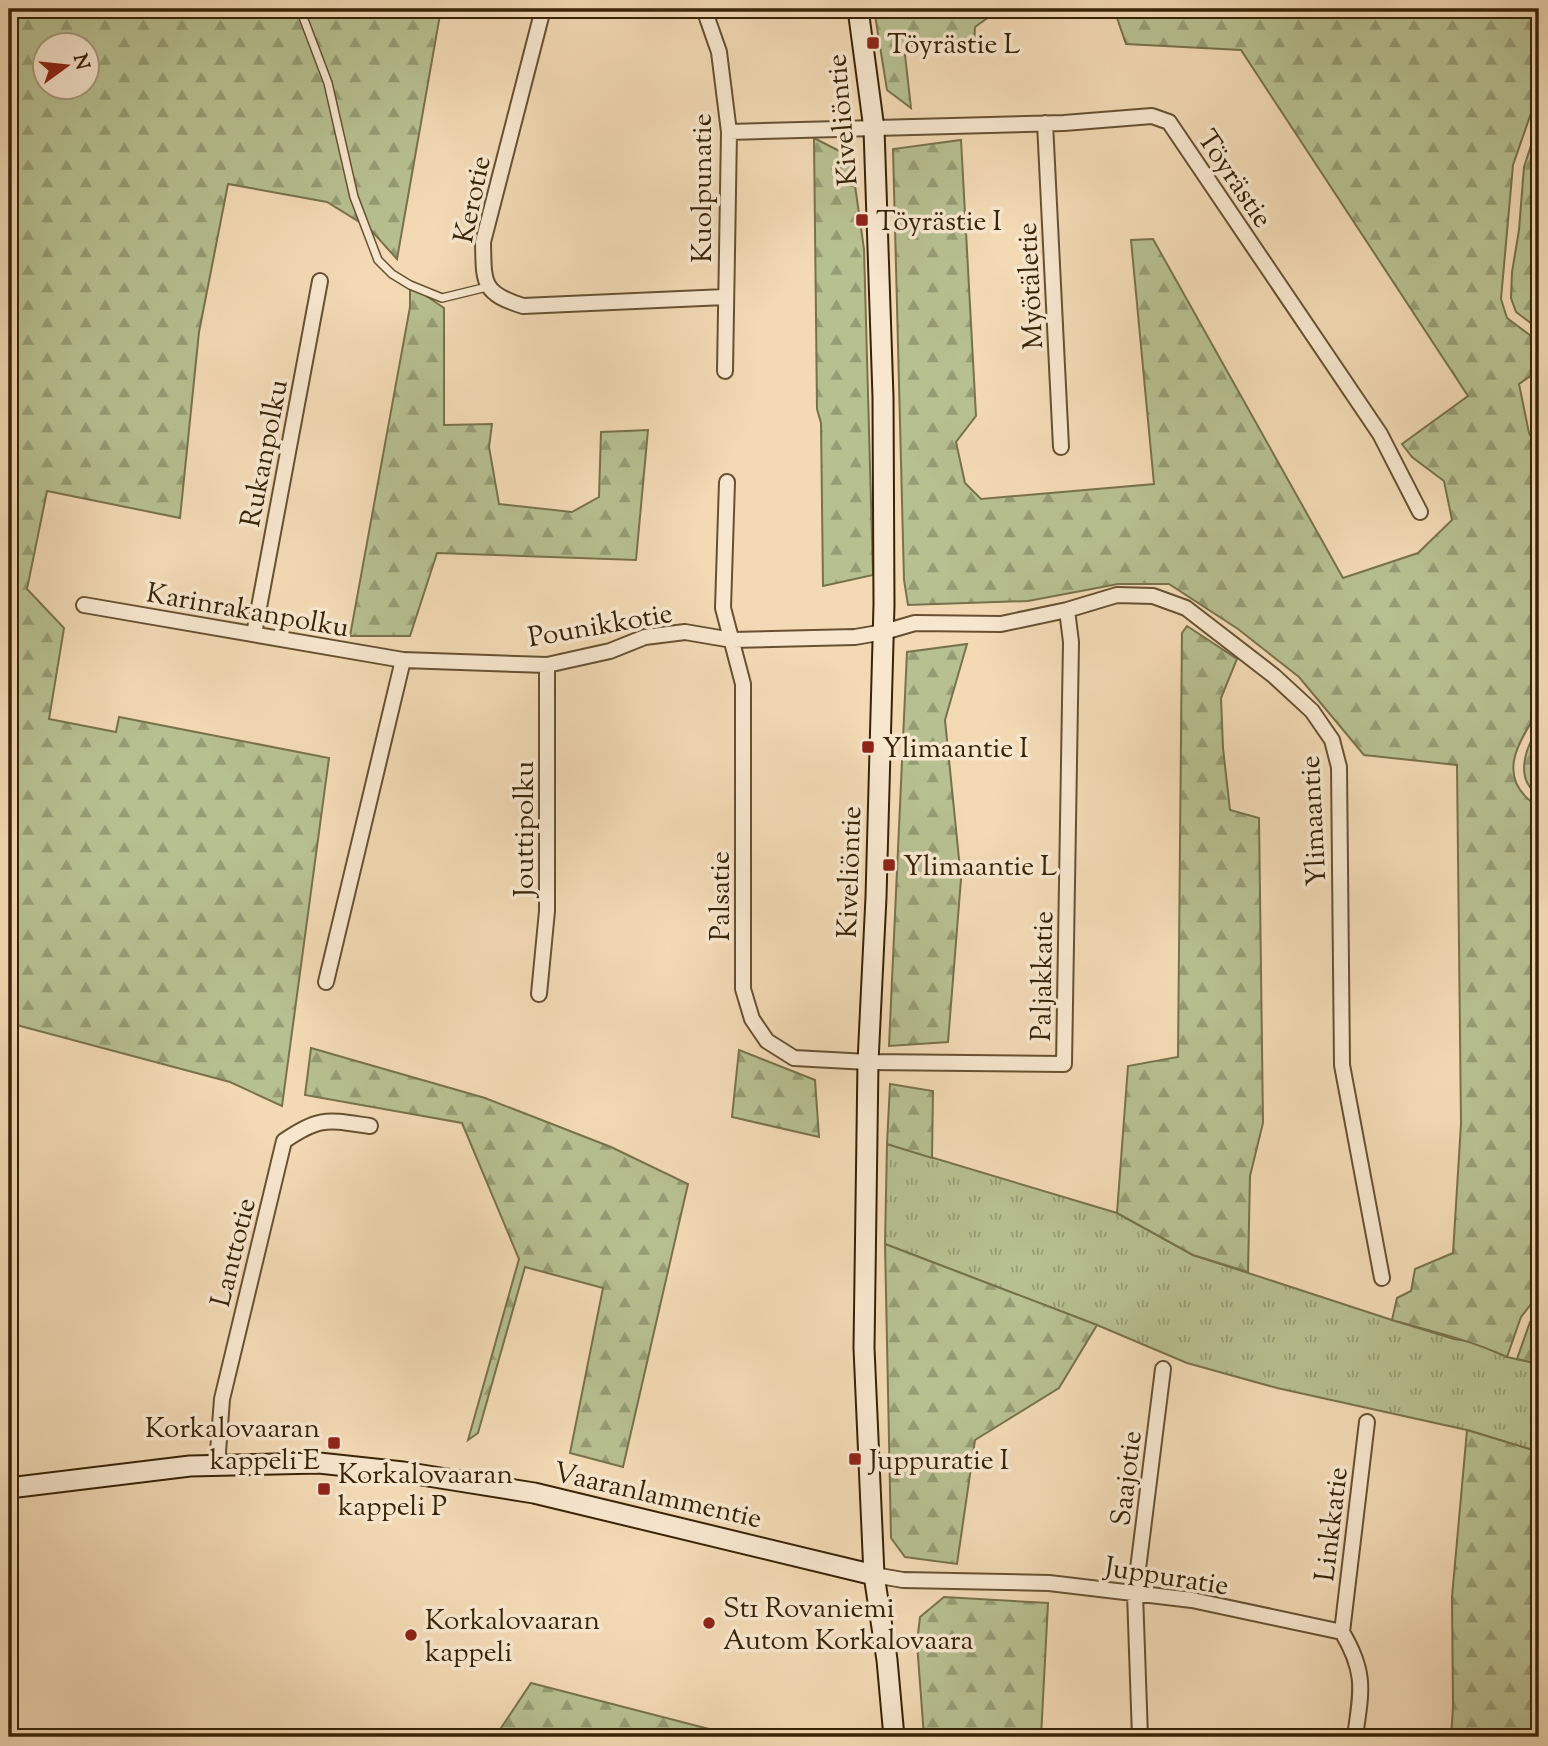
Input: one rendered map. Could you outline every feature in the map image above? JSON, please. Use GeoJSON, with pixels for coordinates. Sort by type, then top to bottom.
{"type":"FeatureCollection","features":[{"type":"Feature","properties":{"kind":"street","name":"Kerotie"},"geometry":{"type":"LineString","coordinates":[[487,287],[483,242],[543,9]]}},
{"type":"Feature","properties":{"kind":"street","name":"Kuolpunatie"},"geometry":{"type":"LineString","coordinates":[[704,9],[719,52],[729,132],[725,370]]}},
{"type":"Feature","properties":{"kind":"street","name":"Kiveliöntie"},"geometry":{"type":"LineString","coordinates":[[858,9],[873,129],[883,397],[884,632],[868,1062],[864,1348],[874,1575],[887,1660],[894,1737]]}},
{"type":"Feature","properties":{"kind":"street","name":"Töyrästie"},"geometry":{"type":"LineString","coordinates":[[729,132],[1045,123],[1152,116],[1169,122],[1380,434],[1420,512]]}},
{"type":"Feature","properties":{"kind":"street","name":"Myötäletie"},"geometry":{"type":"LineString","coordinates":[[1045,123],[1061,447]]}},
{"type":"Feature","properties":{"kind":"street","name":"Rukanpolku"},"geometry":{"type":"LineString","coordinates":[[254,634],[320,281]]}},
{"type":"Feature","properties":{"kind":"street"},"geometry":{"type":"LineString","coordinates":[[487,287],[503,300],[523,306],[725,297]]}},
{"type":"Feature","properties":{"kind":"street","name":"Palsatie"},"geometry":{"type":"LineString","coordinates":[[727,482],[723,608],[743,684],[743,989],[752,1019],[767,1041],[794,1058],[868,1062]]}},
{"type":"Feature","properties":{"kind":"street","name":"Ylimaantie"},"geometry":{"type":"LineString","coordinates":[[884,632],[915,623],[1001,624],[1068,610],[1117,595],[1153,596],[1186,608],[1274,676],[1312,711],[1332,740],[1339,767],[1342,1065],[1382,1278]]}},
{"type":"Feature","properties":{"kind":"street","name":"Karinrakanpolku"},"geometry":{"type":"LineString","coordinates":[[84,605],[403,660]]}},
{"type":"Feature","properties":{"kind":"street","name":"Paljakkatie"},"geometry":{"type":"LineString","coordinates":[[868,1062],[1064,1064],[1071,642],[1068,610]]}},
{"type":"Feature","properties":{"kind":"street","name":"Pounikkotie"},"geometry":{"type":"LineString","coordinates":[[403,660],[547,664],[610,652],[645,637],[685,632],[732,640],[855,637],[884,632]]}},
{"type":"Feature","properties":{"kind":"street"},"geometry":{"type":"LineString","coordinates":[[326,982],[403,660]]}},
{"type":"Feature","properties":{"kind":"street","name":"Jouttipolku"},"geometry":{"type":"LineString","coordinates":[[540,994],[547,911],[547,664]]}},
{"type":"Feature","properties":{"kind":"street","name":"Lanttotie"},"geometry":{"type":"LineString","coordinates":[[217,1465],[222,1399],[284,1141],[307,1125],[331,1121],[370,1126]]}},
{"type":"Feature","properties":{"kind":"street","name":"Saajotie"},"geometry":{"type":"LineString","coordinates":[[1140,1737],[1135,1594],[1163,1370]]}},
{"type":"Feature","properties":{"kind":"street","name":"Linkkatie"},"geometry":{"type":"LineString","coordinates":[[1342,1632],[1367,1422]]}},
{"type":"Feature","properties":{"kind":"street","name":"Vaaranlammentie"},"geometry":{"type":"LineString","coordinates":[[9,1488],[190,1466],[319,1463],[403,1472],[534,1493],[874,1575]]}},
{"type":"Feature","properties":{"kind":"street","name":"Juppuratie"},"geometry":{"type":"LineString","coordinates":[[874,1575],[903,1580],[1049,1583],[1192,1600],[1342,1632]]}},
{"type":"Feature","properties":{"kind":"street"},"geometry":{"type":"LineString","coordinates":[[1342,1632],[1356,1655],[1361,1687],[1354,1737]]}},
{"type":"Feature","properties":{"kind":"lane"},"geometry":{"type":"LineString","coordinates":[[300,9],[328,83],[355,197],[378,260],[392,274],[410,285],[442,298],[487,287]]}},
{"type":"Feature","properties":{"kind":"green space"},"geometry":{"type":"Polygon","coordinates":[[[9,9],[441,9],[397,259],[369,228],[327,202],[228,184],[199,332],[180,518],[47,491],[27,589],[64,628],[49,719],[116,732],[119,717],[329,758],[282,1106],[230,1082],[9,1023],[9,9]]]}},
{"type":"Feature","properties":{"kind":"green space"},"geometry":{"type":"Polygon","coordinates":[[[874,9],[1000,9],[975,27],[974,45],[904,46],[911,108],[887,90],[874,9]]]}},
{"type":"Feature","properties":{"kind":"green space"},"geometry":{"type":"Polygon","coordinates":[[[1114,9],[1539,9],[1539,90],[1513,165],[1501,299],[1507,318],[1539,342],[1539,381],[1532,375],[1519,384],[1529,433],[1539,451],[1539,711],[1517,749],[1514,773],[1517,785],[1525,796],[1539,807],[1539,1294],[1521,1317],[1507,1357],[1465,1341],[1392,1320],[1397,1298],[1411,1291],[1415,1269],[1453,1253],[1461,1124],[1457,765],[1364,755],[1299,677],[1238,629],[1169,584],[1118,584],[1028,601],[908,605],[904,580],[893,149],[961,140],[976,416],[956,442],[965,483],[981,499],[1154,484],[1131,240],[1153,239],[1343,578],[1418,553],[1452,520],[1444,481],[1412,457],[1402,444],[1468,396],[1241,50],[1126,44],[1114,9]]]}},
{"type":"Feature","properties":{"kind":"green space"},"geometry":{"type":"Polygon","coordinates":[[[1539,121],[1539,329],[1516,312],[1511,298],[1524,167],[1539,121]]]}},
{"type":"Feature","properties":{"kind":"green space"},"geometry":{"type":"Polygon","coordinates":[[[814,138],[851,157],[864,249],[873,575],[823,586],[821,423],[817,409],[814,138]]]}},
{"type":"Feature","properties":{"kind":"green space"},"geometry":{"type":"Polygon","coordinates":[[[410,285],[444,308],[444,425],[492,424],[489,447],[499,504],[572,512],[599,497],[601,432],[648,430],[636,560],[437,553],[410,636],[350,636],[410,307],[410,285]]]}},
{"type":"Feature","properties":{"kind":"green space"},"geometry":{"type":"Polygon","coordinates":[[[1187,626],[1237,659],[1221,698],[1230,810],[1259,818],[1263,1123],[1250,1176],[1248,1272],[1193,1255],[1117,1213],[1128,1066],[1178,1057],[1182,633],[1187,626]]]}},
{"type":"Feature","properties":{"kind":"green space"},"geometry":{"type":"Polygon","coordinates":[[[967,644],[945,720],[961,879],[948,1042],[889,1046],[907,652],[967,644]]]}},
{"type":"Feature","properties":{"kind":"green space"},"geometry":{"type":"Polygon","coordinates":[[[1539,728],[1539,795],[1526,781],[1524,763],[1539,728]]]}},
{"type":"Feature","properties":{"kind":"green space"},"geometry":{"type":"Polygon","coordinates":[[[311,1048],[485,1098],[611,1147],[688,1184],[623,1467],[570,1453],[603,1288],[525,1267],[478,1433],[468,1440],[519,1259],[462,1123],[305,1095],[311,1048]]]}},
{"type":"Feature","properties":{"kind":"green space"},"geometry":{"type":"Polygon","coordinates":[[[739,1050],[815,1080],[819,1137],[732,1117],[739,1050]]]}},
{"type":"Feature","properties":{"kind":"green space"},"geometry":{"type":"Polygon","coordinates":[[[890,1084],[933,1091],[932,1158],[887,1144],[890,1084]]]}},
{"type":"Feature","properties":{"kind":"green space"},"geometry":{"type":"Polygon","coordinates":[[[887,1144],[1117,1213],[1193,1255],[1392,1320],[1454,1339],[1474,1342],[1507,1357],[1539,1364],[1539,1452],[1467,1430],[1277,1388],[1187,1363],[1097,1325],[885,1244],[887,1144]]]}},
{"type":"Feature","properties":{"kind":"green space"},"geometry":{"type":"Polygon","coordinates":[[[885,1244],[1097,1325],[1059,1388],[975,1440],[957,1564],[905,1557],[891,1538],[885,1244]]]}},
{"type":"Feature","properties":{"kind":"green space"},"geometry":{"type":"Polygon","coordinates":[[[1539,1310],[1539,1364],[1517,1359],[1530,1322],[1539,1310]]]}},
{"type":"Feature","properties":{"kind":"green space"},"geometry":{"type":"Polygon","coordinates":[[[1467,1430],[1539,1452],[1539,1737],[1451,1737],[1452,1597],[1467,1430]]]}},
{"type":"Feature","properties":{"kind":"green space"},"geometry":{"type":"Polygon","coordinates":[[[944,1597],[1048,1603],[1041,1737],[924,1737],[917,1643],[920,1617],[944,1597]]]}},
{"type":"Feature","properties":{"kind":"green space"},"geometry":{"type":"Polygon","coordinates":[[[531,1683],[740,1737],[495,1737],[531,1683]]]}},
{"type":"Feature","properties":{"kind":"place","name":"Töyrästie L"},"geometry":{"type":"Point","coordinates":[873,43]}},
{"type":"Feature","properties":{"kind":"place","name":"Töyrästie I"},"geometry":{"type":"Point","coordinates":[862,220]}},
{"type":"Feature","properties":{"kind":"place","name":"Ylimaantie I"},"geometry":{"type":"Point","coordinates":[868,747]}},
{"type":"Feature","properties":{"kind":"place","name":"Ylimaantie L"},"geometry":{"type":"Point","coordinates":[889,865]}},
{"type":"Feature","properties":{"kind":"place","name":"Korkalovaaran kappeli E"},"geometry":{"type":"Point","coordinates":[334,1443]}},
{"type":"Feature","properties":{"kind":"place","name":"Juppuratie I"},"geometry":{"type":"Point","coordinates":[855,1459]}},
{"type":"Feature","properties":{"kind":"place","name":"Korkalovaaran kappeli P"},"geometry":{"type":"Point","coordinates":[324,1489]}},
{"type":"Feature","properties":{"kind":"place","name":"St1 Rovaniemi Autom Korkalovaara"},"geometry":{"type":"Point","coordinates":[709,1623]}},
{"type":"Feature","properties":{"kind":"place","name":"Korkalovaaran kappeli"},"geometry":{"type":"Point","coordinates":[411,1635]}}]}
